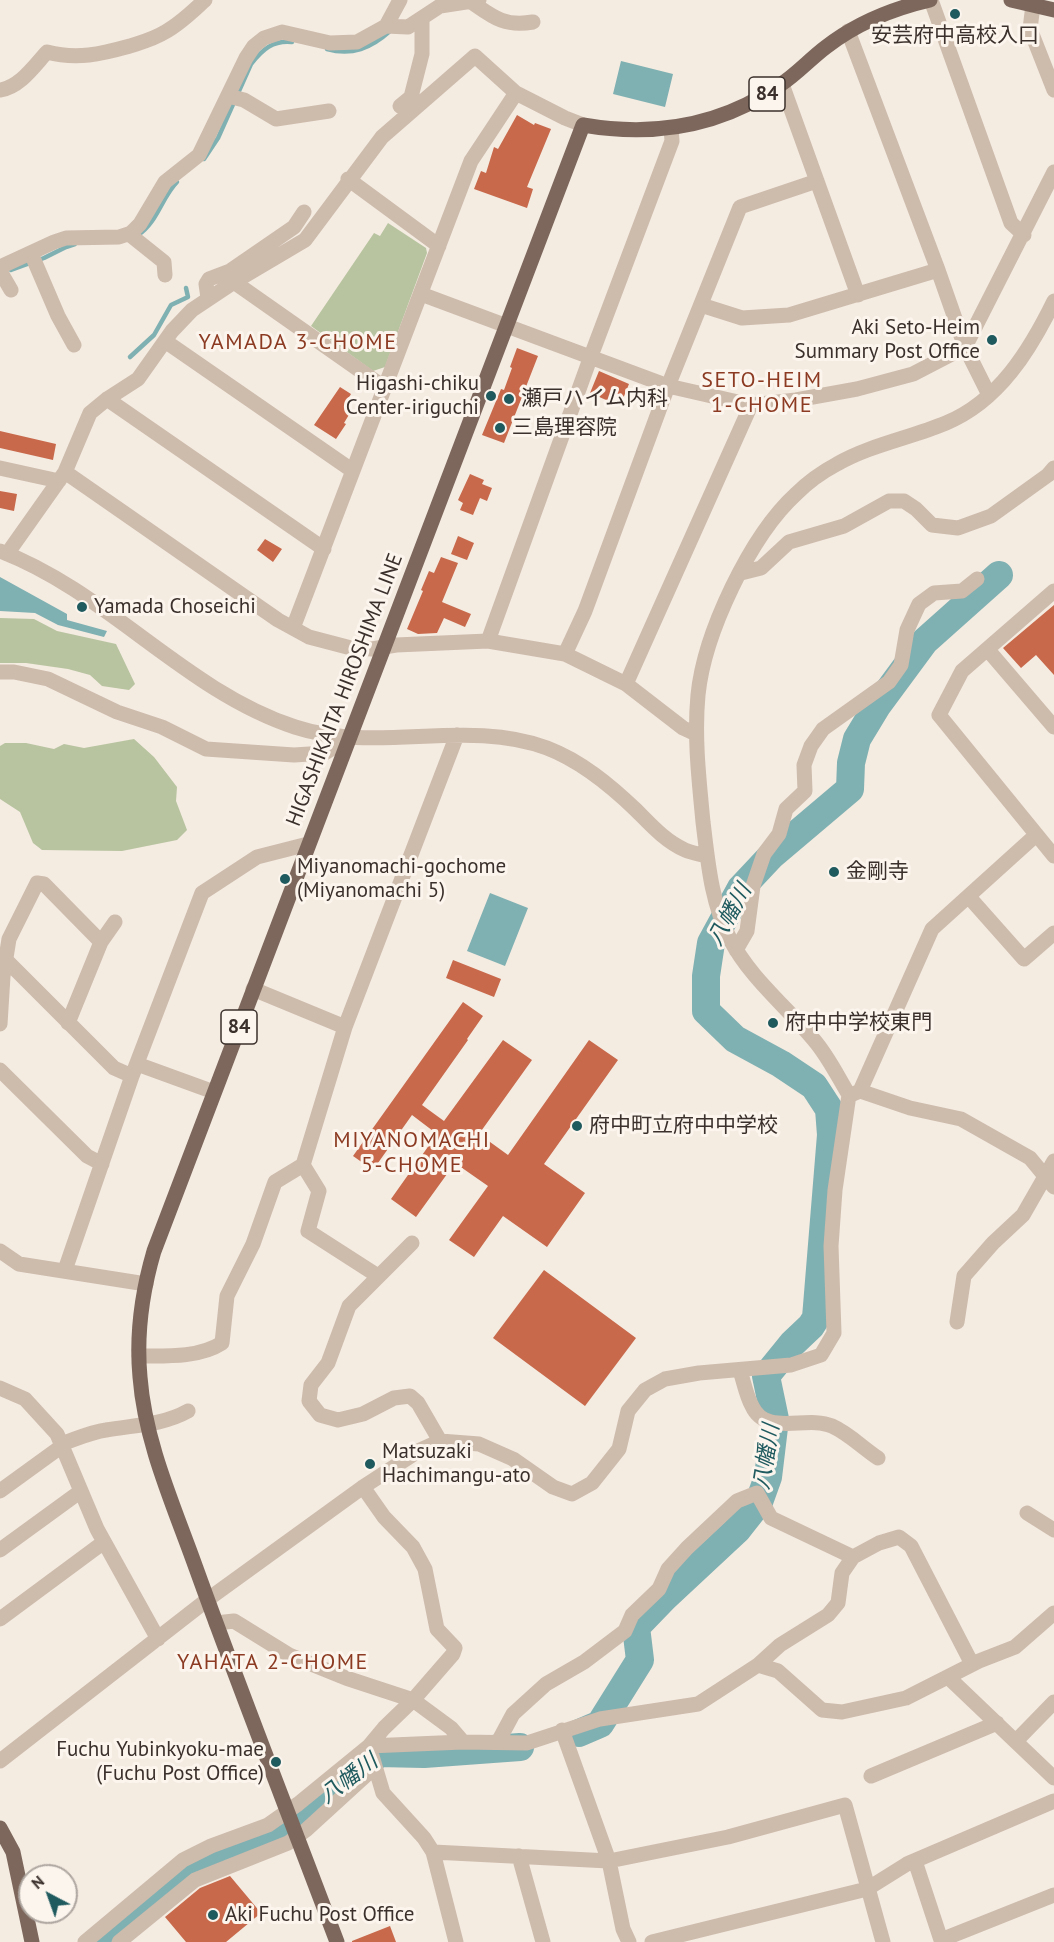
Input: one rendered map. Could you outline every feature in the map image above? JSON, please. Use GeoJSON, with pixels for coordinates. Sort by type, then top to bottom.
{"type":"FeatureCollection","features":[{"type":"Feature","properties":{"kind":"main road","name":"84"},"geometry":{"type":"LineString","coordinates":[[583,124],[635,131],[671,128],[713,119],[737,110],[782,84],[848,32],[886,12],[930,0]]}},
{"type":"Feature","properties":{"kind":"main road"},"geometry":{"type":"LineString","coordinates":[[1011,0],[1054,10]]}},
{"type":"Feature","properties":{"kind":"main road","name":"HIGASHIKAITA HIROSHIMA LINE"},"geometry":{"type":"LineString","coordinates":[[337,1942],[207,1600],[158,1461],[147,1425],[141,1388],[139,1356],[141,1314],[146,1284],[161,1231],[583,124]]}},
{"type":"Feature","properties":{"kind":"main road"},"geometry":{"type":"LineString","coordinates":[[0,1828],[13,1852],[32,1942]]}},
{"type":"Feature","properties":{"kind":"street"},"geometry":{"type":"LineString","coordinates":[[0,90],[7,89],[20,81],[47,52],[81,57],[101,55],[148,40],[166,32],[206,0]]}},
{"type":"Feature","properties":{"kind":"street"},"geometry":{"type":"LineString","coordinates":[[387,26],[400,0]]}},
{"type":"Feature","properties":{"kind":"street"},"geometry":{"type":"LineString","coordinates":[[930,0],[1011,223],[1024,235]]}},
{"type":"Feature","properties":{"kind":"street"},"geometry":{"type":"LineString","coordinates":[[4,277],[54,242],[66,238],[119,237],[130,234],[140,224],[165,182],[199,155],[234,97],[246,58],[254,46],[264,38],[282,32],[330,43],[357,42],[387,26],[408,27],[440,6],[474,1],[499,21],[517,25],[533,22]]}},
{"type":"Feature","properties":{"kind":"street"},"geometry":{"type":"LineString","coordinates":[[1033,5],[1030,29],[1054,90]]}},
{"type":"Feature","properties":{"kind":"street"},"geometry":{"type":"LineString","coordinates":[[400,106],[411,97],[422,54],[422,18]]}},
{"type":"Feature","properties":{"kind":"street"},"geometry":{"type":"LineString","coordinates":[[848,32],[938,270],[964,347],[989,395]]}},
{"type":"Feature","properties":{"kind":"street"},"geometry":{"type":"LineString","coordinates":[[583,124],[565,118],[516,93],[475,56],[382,137],[348,179],[305,240],[208,298],[182,320],[138,379],[90,413],[62,477],[4,552],[49,573],[218,691],[255,712],[297,728],[349,738],[458,735],[515,738],[549,749],[580,764],[608,786],[659,834],[685,850],[707,856]]}},
{"type":"Feature","properties":{"kind":"street"},"geometry":{"type":"LineString","coordinates":[[782,84],[858,295]]}},
{"type":"Feature","properties":{"kind":"street"},"geometry":{"type":"LineString","coordinates":[[293,628],[471,161],[516,93]]}},
{"type":"Feature","properties":{"kind":"street"},"geometry":{"type":"LineString","coordinates":[[234,97],[276,119],[329,111]]}},
{"type":"Feature","properties":{"kind":"street"},"geometry":{"type":"LineString","coordinates":[[488,641],[672,141],[671,128]]}},
{"type":"Feature","properties":{"kind":"street"},"geometry":{"type":"LineString","coordinates":[[421,294],[668,386],[751,405],[857,389],[913,374],[964,347],[1024,235],[1054,172]]}},
{"type":"Feature","properties":{"kind":"street"},"geometry":{"type":"LineString","coordinates":[[348,179],[439,246]]}},
{"type":"Feature","properties":{"kind":"street"},"geometry":{"type":"LineString","coordinates":[[565,654],[585,611],[668,386],[740,207],[817,181]]}},
{"type":"Feature","properties":{"kind":"street"},"geometry":{"type":"LineString","coordinates":[[208,298],[206,284],[209,279],[230,271],[294,227],[304,212]]}},
{"type":"Feature","properties":{"kind":"street"},"geometry":{"type":"LineString","coordinates":[[130,234],[164,262],[165,275]]}},
{"type":"Feature","properties":{"kind":"street"},"geometry":{"type":"LineString","coordinates":[[33,258],[58,316],[74,345]]}},
{"type":"Feature","properties":{"kind":"street"},"geometry":{"type":"LineString","coordinates":[[701,305],[742,318],[789,315],[938,270]]}},
{"type":"Feature","properties":{"kind":"street"},"geometry":{"type":"LineString","coordinates":[[234,282],[385,388]]}},
{"type":"Feature","properties":{"kind":"street"},"geometry":{"type":"LineString","coordinates":[[1049,1182],[1030,1158],[961,1119],[855,1093],[816,1041],[736,950],[718,912],[711,885],[696,734],[698,694],[708,644],[741,573],[777,515],[795,495],[838,463],[961,416],[989,395],[1026,355],[1054,301]]}},
{"type":"Feature","properties":{"kind":"street"},"geometry":{"type":"LineString","coordinates":[[165,340],[353,471]]}},
{"type":"Feature","properties":{"kind":"street"},"geometry":{"type":"LineString","coordinates":[[107,399],[324,549]]}},
{"type":"Feature","properties":{"kind":"street"},"geometry":{"type":"LineString","coordinates":[[626,684],[751,405]]}},
{"type":"Feature","properties":{"kind":"street"},"geometry":{"type":"LineString","coordinates":[[0,468],[62,477],[279,621],[309,637],[351,648],[372,649],[384,646],[488,641],[565,654],[626,684],[683,728],[696,734]]}},
{"type":"Feature","properties":{"kind":"street"},"geometry":{"type":"LineString","coordinates":[[741,573],[761,567],[789,542],[844,526],[889,501],[904,501],[932,525],[958,528],[991,516],[1048,475],[1054,468]]}},
{"type":"Feature","properties":{"kind":"street"},"geometry":{"type":"LineString","coordinates":[[736,950],[747,930],[753,886],[764,854],[779,834],[786,809],[805,791],[804,765],[811,746],[823,729],[889,682],[901,665],[907,630],[919,604],[934,594],[962,591],[977,579]]}},
{"type":"Feature","properties":{"kind":"street"},"geometry":{"type":"LineString","coordinates":[[1054,592],[962,671],[939,715],[1054,856]]}},
{"type":"Feature","properties":{"kind":"street"},"geometry":{"type":"LineString","coordinates":[[988,650],[1054,727]]}},
{"type":"Feature","properties":{"kind":"street"},"geometry":{"type":"LineString","coordinates":[[0,672],[14,672],[48,680],[117,712],[162,726],[206,749],[294,755],[325,753],[349,738]]}},
{"type":"Feature","properties":{"kind":"street"},"geometry":{"type":"LineString","coordinates":[[139,1356],[174,1355],[212,1349],[222,1343],[227,1296],[253,1244],[275,1182],[303,1165],[345,1028],[458,735]]}},
{"type":"Feature","properties":{"kind":"street"},"geometry":{"type":"LineString","coordinates":[[0,1761],[207,1600],[363,1487],[420,1450],[440,1441],[479,1444],[513,1459],[553,1487],[572,1494],[592,1483],[620,1449],[628,1411],[645,1390],[665,1379],[699,1373],[791,1365],[820,1354],[834,1333],[831,1246],[835,1190],[855,1093],[932,929],[1036,835]]}},
{"type":"Feature","properties":{"kind":"street"},"geometry":{"type":"LineString","coordinates":[[65,1270],[134,1070],[202,893],[257,858],[308,844]]}},
{"type":"Feature","properties":{"kind":"street"},"geometry":{"type":"LineString","coordinates":[[0,1023],[9,939],[37,883],[44,884],[101,942]]}},
{"type":"Feature","properties":{"kind":"street"},"geometry":{"type":"LineString","coordinates":[[969,897],[1024,959],[1054,933]]}},
{"type":"Feature","properties":{"kind":"street"},"geometry":{"type":"LineString","coordinates":[[68,1023],[101,942],[115,922]]}},
{"type":"Feature","properties":{"kind":"street"},"geometry":{"type":"LineString","coordinates":[[6,960],[114,1068],[134,1070],[214,1092]]}},
{"type":"Feature","properties":{"kind":"street"},"geometry":{"type":"LineString","coordinates":[[254,989],[345,1028]]}},
{"type":"Feature","properties":{"kind":"street"},"geometry":{"type":"LineString","coordinates":[[0,1070],[87,1156],[102,1164]]}},
{"type":"Feature","properties":{"kind":"street"},"geometry":{"type":"LineString","coordinates":[[957,1322],[964,1276],[993,1243],[1023,1215],[1049,1182],[1054,1161]]}},
{"type":"Feature","properties":{"kind":"street"},"geometry":{"type":"LineString","coordinates":[[303,1165],[319,1191],[308,1231],[378,1276]]}},
{"type":"Feature","properties":{"kind":"street"},"geometry":{"type":"LineString","coordinates":[[412,1243],[349,1306],[328,1363],[310,1385],[309,1401],[320,1415],[338,1420],[363,1414],[394,1398],[410,1396],[418,1403],[440,1441]]}},
{"type":"Feature","properties":{"kind":"street"},"geometry":{"type":"LineString","coordinates":[[0,1251],[19,1264],[146,1284]]}},
{"type":"Feature","properties":{"kind":"street"},"geometry":{"type":"LineString","coordinates":[[740,1371],[752,1408],[764,1421],[784,1424],[808,1421],[831,1426],[878,1458]]}},
{"type":"Feature","properties":{"kind":"street"},"geometry":{"type":"LineString","coordinates":[[0,1388],[25,1399],[57,1434],[104,1542],[158,1639]]}},
{"type":"Feature","properties":{"kind":"street"},"geometry":{"type":"LineString","coordinates":[[0,1491],[62,1445],[104,1430],[147,1425],[178,1417],[188,1410]]}},
{"type":"Feature","properties":{"kind":"street"},"geometry":{"type":"LineString","coordinates":[[85,1942],[183,1860],[212,1846],[268,1826],[288,1812],[369,1746],[453,1654],[455,1648],[437,1629],[425,1569],[413,1547],[384,1517],[363,1487]]}},
{"type":"Feature","properties":{"kind":"street"},"geometry":{"type":"LineString","coordinates":[[0,1550],[81,1491]]}},
{"type":"Feature","properties":{"kind":"street"},"geometry":{"type":"LineString","coordinates":[[498,1742],[513,1714],[546,1683],[584,1662],[625,1631],[632,1616],[659,1589],[668,1569],[687,1548],[737,1502],[757,1493],[771,1518],[853,1557]]}},
{"type":"Feature","properties":{"kind":"street"},"geometry":{"type":"LineString","coordinates":[[1027,1513],[1054,1530]]}},
{"type":"Feature","properties":{"kind":"street"},"geometry":{"type":"LineString","coordinates":[[369,1746],[463,1742],[526,1743],[600,1719],[698,1704],[758,1665],[780,1645],[828,1615],[838,1603],[842,1574],[853,1557],[879,1543],[899,1537],[911,1546],[972,1664]]}},
{"type":"Feature","properties":{"kind":"street"},"geometry":{"type":"LineString","coordinates":[[0,1618],[104,1542]]}},
{"type":"Feature","properties":{"kind":"street"},"geometry":{"type":"LineString","coordinates":[[758,1665],[778,1671],[822,1710],[842,1712],[906,1698],[972,1664],[1015,1647],[1054,1613]]}},
{"type":"Feature","properties":{"kind":"street"},"geometry":{"type":"LineString","coordinates":[[216,1623],[234,1621],[289,1655],[346,1678],[413,1700],[451,1728],[463,1742]]}},
{"type":"Feature","properties":{"kind":"street"},"geometry":{"type":"LineString","coordinates":[[948,1677],[1054,1778]]}},
{"type":"Feature","properties":{"kind":"street"},"geometry":{"type":"LineString","coordinates":[[1016,1741],[1054,1702]]}},
{"type":"Feature","properties":{"kind":"street"},"geometry":{"type":"LineString","coordinates":[[871,1776],[997,1723]]}},
{"type":"Feature","properties":{"kind":"street"},"geometry":{"type":"LineString","coordinates":[[562,1730],[609,1861],[622,1929],[629,1942]]}},
{"type":"Feature","properties":{"kind":"street"},"geometry":{"type":"LineString","coordinates":[[369,1746],[383,1793],[424,1838],[433,1852],[456,1942]]}},
{"type":"Feature","properties":{"kind":"street"},"geometry":{"type":"LineString","coordinates":[[119,1942],[195,1880],[288,1843],[375,1767]]}},
{"type":"Feature","properties":{"kind":"street"},"geometry":{"type":"LineString","coordinates":[[652,1942],[867,1889],[915,1861],[1054,1802]]}},
{"type":"Feature","properties":{"kind":"street"},"geometry":{"type":"LineString","coordinates":[[433,1852],[609,1861],[728,1837],[845,1805],[883,1942]]}},
{"type":"Feature","properties":{"kind":"street"},"geometry":{"type":"LineString","coordinates":[[519,1856],[543,1942]]}},
{"type":"Feature","properties":{"kind":"street"},"geometry":{"type":"LineString","coordinates":[[915,1861],[941,1940],[1054,1895]]}},
{"type":"Feature","properties":{"kind":"green space"},"geometry":{"type":"Polygon","coordinates":[[[388,223],[426,248],[427,253],[385,367],[373,371],[311,326],[374,233],[380,236],[388,223]]]}},
{"type":"Feature","properties":{"kind":"green space"},"geometry":{"type":"Polygon","coordinates":[[[0,618],[34,619],[57,631],[116,644],[135,684],[129,690],[102,686],[90,675],[68,669],[26,663],[0,663],[0,618]]]}},
{"type":"Feature","properties":{"kind":"green space"},"geometry":{"type":"Polygon","coordinates":[[[134,739],[154,757],[177,787],[176,801],[187,830],[177,840],[122,851],[42,850],[33,843],[20,812],[0,799],[0,746],[5,743],[26,743],[54,749],[64,744],[84,748],[134,739]]]}},
{"type":"Feature","properties":{"kind":"water"},"geometry":{"type":"Polygon","coordinates":[[[621,61],[673,74],[665,107],[613,94],[621,61]]]}},
{"type":"Feature","properties":{"kind":"water"},"geometry":{"type":"Polygon","coordinates":[[[0,577],[67,614],[67,620],[107,631],[104,637],[58,625],[35,613],[0,611],[0,577]]]}},
{"type":"Feature","properties":{"kind":"water"},"geometry":{"type":"Polygon","coordinates":[[[490,893],[528,908],[505,966],[467,951],[490,893]]]}},
{"type":"Feature","properties":{"kind":"building"},"geometry":{"type":"Polygon","coordinates":[[[517,115],[534,125],[535,123],[551,129],[527,187],[533,189],[527,208],[474,189],[481,171],[486,173],[494,147],[498,149],[517,115]]]}},
{"type":"Feature","properties":{"kind":"building"},"geometry":{"type":"Polygon","coordinates":[[[517,348],[538,356],[504,443],[482,435],[501,389],[504,390],[517,348]]]}},
{"type":"Feature","properties":{"kind":"building"},"geometry":{"type":"Polygon","coordinates":[[[599,371],[629,384],[620,406],[590,393],[599,371]]]}},
{"type":"Feature","properties":{"kind":"building"},"geometry":{"type":"Polygon","coordinates":[[[340,387],[351,394],[345,404],[351,408],[344,423],[346,424],[336,439],[314,425],[340,387]]]}},
{"type":"Feature","properties":{"kind":"building"},"geometry":{"type":"Polygon","coordinates":[[[0,431],[56,444],[53,460],[0,448],[0,431]]]}},
{"type":"Feature","properties":{"kind":"building"},"geometry":{"type":"Polygon","coordinates":[[[470,474],[484,480],[482,484],[492,488],[487,501],[480,498],[473,515],[460,510],[463,503],[458,500],[470,474]]]}},
{"type":"Feature","properties":{"kind":"building"},"geometry":{"type":"Polygon","coordinates":[[[0,491],[17,494],[14,511],[0,508],[0,491]]]}},
{"type":"Feature","properties":{"kind":"building"},"geometry":{"type":"Polygon","coordinates":[[[458,536],[474,543],[467,560],[451,554],[458,536]]]}},
{"type":"Feature","properties":{"kind":"building"},"geometry":{"type":"Polygon","coordinates":[[[265,539],[282,549],[273,562],[257,550],[265,539]]]}},
{"type":"Feature","properties":{"kind":"building"},"geometry":{"type":"Polygon","coordinates":[[[441,557],[458,563],[442,602],[471,614],[465,627],[444,618],[437,633],[418,634],[407,629],[429,571],[434,573],[441,557]]]}},
{"type":"Feature","properties":{"kind":"building"},"geometry":{"type":"Polygon","coordinates":[[[1054,605],[1054,675],[1036,655],[1021,668],[1003,648],[1054,605]]]}},
{"type":"Feature","properties":{"kind":"building"},"geometry":{"type":"Polygon","coordinates":[[[453,960],[501,979],[494,997],[446,978],[453,960]]]}},
{"type":"Feature","properties":{"kind":"building"},"geometry":{"type":"Polygon","coordinates":[[[463,1002],[483,1016],[422,1105],[444,1121],[503,1040],[532,1060],[479,1134],[508,1155],[589,1040],[618,1060],[544,1164],[585,1193],[547,1247],[503,1216],[474,1257],[449,1240],[488,1186],[455,1163],[416,1217],[391,1199],[437,1134],[412,1115],[373,1170],[353,1156],[463,1002]]]}},
{"type":"Feature","properties":{"kind":"building"},"geometry":{"type":"Polygon","coordinates":[[[544,1270],[636,1338],[585,1406],[493,1338],[544,1270]]]}},
{"type":"Feature","properties":{"kind":"building","name":"Aki Fuchu Post Office"},"geometry":{"type":"Polygon","coordinates":[[[230,1876],[261,1913],[226,1942],[186,1942],[165,1917],[200,1888],[230,1876]]]}},
{"type":"Feature","properties":{"kind":"building"},"geometry":{"type":"Polygon","coordinates":[[[390,1926],[396,1942],[352,1942],[352,1941],[390,1926]]]}},
{"type":"Feature","properties":{"kind":"waterway"},"geometry":{"type":"LineString","coordinates":[[327,49],[345,52],[361,49],[376,42],[390,31]]}},
{"type":"Feature","properties":{"kind":"waterway"},"geometry":{"type":"LineString","coordinates":[[204,159],[218,138],[251,64],[274,44],[292,42]]}},
{"type":"Feature","properties":{"kind":"waterway"},"geometry":{"type":"LineString","coordinates":[[138,235],[150,224],[177,182]]}},
{"type":"Feature","properties":{"kind":"waterway"},"geometry":{"type":"LineString","coordinates":[[11,270],[75,244]]}},
{"type":"Feature","properties":{"kind":"waterway"},"geometry":{"type":"LineString","coordinates":[[130,357],[154,335],[171,305],[188,297],[186,288]]}},
{"type":"Feature","properties":{"kind":"waterway","name":"八幡川"},"geometry":{"type":"LineString","coordinates":[[579,1733],[600,1724],[640,1660],[636,1627],[737,1530],[759,1502],[768,1477],[775,1419],[766,1376],[816,1318],[831,1135],[829,1109],[814,1086],[781,1064],[735,1039],[706,1011],[706,976],[711,943],[741,888],[772,855],[850,789],[851,763],[857,739],[877,706],[925,641],[999,575]]}},
{"type":"Feature","properties":{"kind":"waterway","name":"八幡川"},"geometry":{"type":"LineString","coordinates":[[101,1942],[187,1870],[205,1859],[286,1829],[379,1753],[424,1754],[520,1747]]}},
{"type":"Feature","properties":{"kind":"place","name":"安芸府中高校入口"},"geometry":{"type":"Point","coordinates":[955,14]}},
{"type":"Feature","properties":{"kind":"place","name":"Aki Seto-Heim Summary Post Office"},"geometry":{"type":"Point","coordinates":[992,340]}},
{"type":"Feature","properties":{"kind":"place","name":"Higashi-chiku Center-iriguchi"},"geometry":{"type":"Point","coordinates":[491,396]}},
{"type":"Feature","properties":{"kind":"place","name":"瀬戸ハイム内科"},"geometry":{"type":"Point","coordinates":[509,399]}},
{"type":"Feature","properties":{"kind":"place","name":"三島理容院"},"geometry":{"type":"Point","coordinates":[500,428]}},
{"type":"Feature","properties":{"kind":"place","name":"Yamada Choseichi"},"geometry":{"type":"Point","coordinates":[82,607]}},
{"type":"Feature","properties":{"kind":"place","name":"金剛寺"},"geometry":{"type":"Point","coordinates":[834,872]}},
{"type":"Feature","properties":{"kind":"place","name":"Miyanomachi-gochome (Miyanomachi 5)"},"geometry":{"type":"Point","coordinates":[285,879]}},
{"type":"Feature","properties":{"kind":"place","name":"府中中学校東門"},"geometry":{"type":"Point","coordinates":[773,1023]}},
{"type":"Feature","properties":{"kind":"place","name":"府中町立府中中学校"},"geometry":{"type":"Point","coordinates":[577,1126]}},
{"type":"Feature","properties":{"kind":"place","name":"Matsuzaki Hachimangu-ato"},"geometry":{"type":"Point","coordinates":[370,1464]}},
{"type":"Feature","properties":{"kind":"place","name":"Fuchu Yubinkyoku-mae (Fuchu Post Office)"},"geometry":{"type":"Point","coordinates":[276,1762]}},
{"type":"Feature","properties":{"kind":"place","name":"Aki Fuchu Post Office"},"geometry":{"type":"Point","coordinates":[213,1915]}},
{"type":"Feature","properties":{"kind":"district","name":"YAMADA 3-CHOME"},"geometry":{"type":"Point","coordinates":[298,343]}},
{"type":"Feature","properties":{"kind":"district","name":"SETO-HEIM 1-CHOME"},"geometry":{"type":"Point","coordinates":[762,394]}},
{"type":"Feature","properties":{"kind":"district","name":"MIYANOMACHI 5-CHOME"},"geometry":{"type":"Point","coordinates":[412,1154]}},
{"type":"Feature","properties":{"kind":"district","name":"YAHATA 2-CHOME"},"geometry":{"type":"Point","coordinates":[273,1663]}}]}
